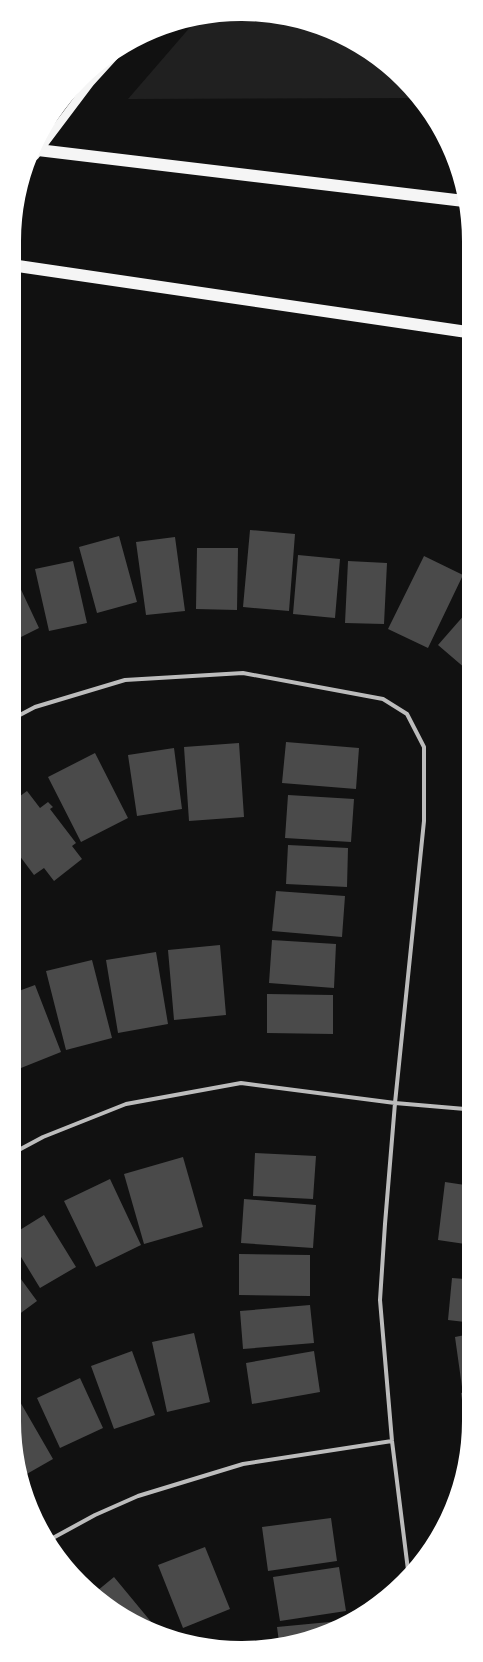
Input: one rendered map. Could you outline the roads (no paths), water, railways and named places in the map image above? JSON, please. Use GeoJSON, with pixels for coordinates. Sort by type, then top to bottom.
{"type":"FeatureCollection","features":[{"type":"Feature","properties":{"kind":"highway"},"geometry":{"type":"LineString","coordinates":[[41,150],[458,200]]}},
{"type":"Feature","properties":{"kind":"highway"},"geometry":{"type":"LineString","coordinates":[[21,266],[462,331]]}},
{"type":"Feature","properties":{"kind":"main road"},"geometry":{"type":"LineString","coordinates":[[44,144],[97,75]]}},
{"type":"Feature","properties":{"kind":"street"},"geometry":{"type":"LineString","coordinates":[[21,714],[35,707],[125,680],[243,673],[383,699],[408,714],[424,747],[424,821],[396,1103],[380,1300],[392,1441],[407,1565]]}},
{"type":"Feature","properties":{"kind":"street"},"geometry":{"type":"LineString","coordinates":[[21,1149],[43,1137],[126,1104],[241,1083],[396,1103],[462,1109]]}},
{"type":"Feature","properties":{"kind":"street"},"geometry":{"type":"LineString","coordinates":[[55,1537],[95,1515],[138,1496],[243,1464],[392,1441]]}}]}
